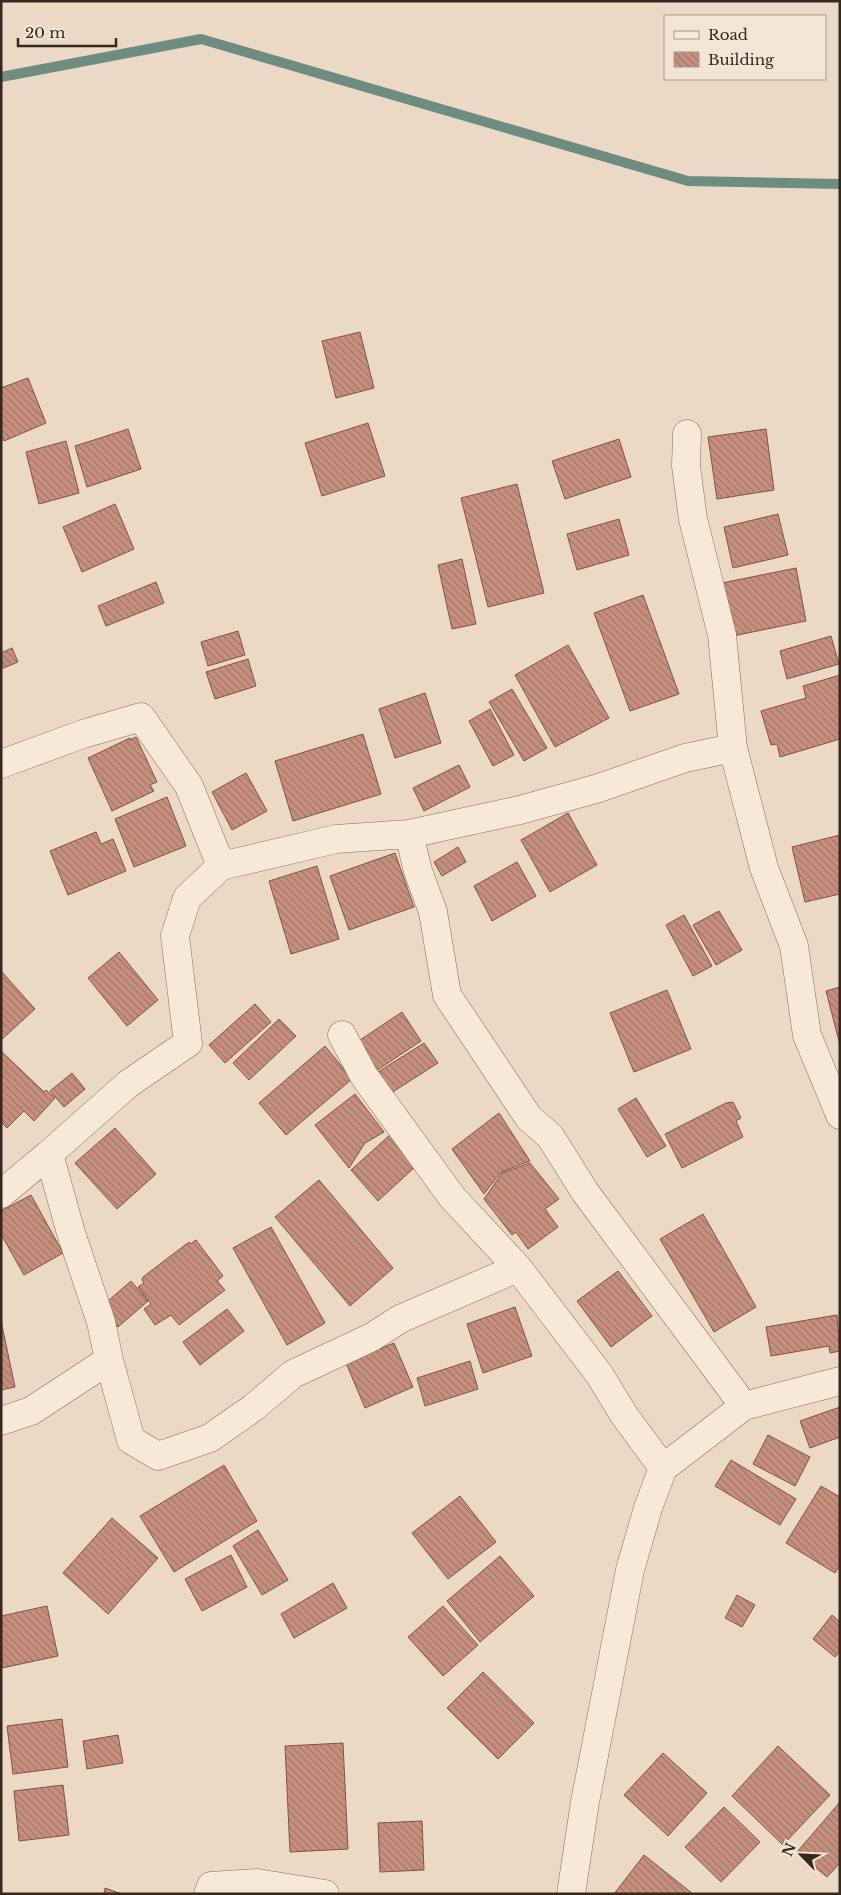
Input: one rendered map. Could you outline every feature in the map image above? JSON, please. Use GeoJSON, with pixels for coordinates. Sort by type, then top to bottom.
{"type":"FeatureCollection","features":[{"type":"Feature","properties":{"kind":"street"},"geometry":{"type":"LineString","coordinates":[[687,434],[686,466],[693,519],[722,635],[733,748],[764,868],[794,946],[807,1035],[840,1115]]}},
{"type":"Feature","properties":{"kind":"street"},"geometry":{"type":"LineString","coordinates":[[1,764],[83,734],[141,717],[189,786],[221,866]]}},
{"type":"Feature","properties":{"kind":"street"},"geometry":{"type":"LineString","coordinates":[[1,1194],[50,1154],[128,1084],[188,1043],[175,936],[187,898],[221,866],[336,839],[409,834],[520,810],[599,788],[685,758],[733,748]]}},
{"type":"Feature","properties":{"kind":"street"},"geometry":{"type":"LineString","coordinates":[[409,834],[418,871],[433,912],[447,995],[529,1118],[550,1136],[585,1192],[744,1406]]}},
{"type":"Feature","properties":{"kind":"street"},"geometry":{"type":"LineString","coordinates":[[342,1035],[364,1076],[452,1197],[518,1268],[599,1374],[624,1415],[664,1468]]}},
{"type":"Feature","properties":{"kind":"street"},"geometry":{"type":"LineString","coordinates":[[50,1154],[71,1232],[101,1322],[109,1360],[131,1440],[158,1456],[210,1438],[253,1408],[293,1374],[372,1336],[400,1318],[518,1268]]}},
{"type":"Feature","properties":{"kind":"street"},"geometry":{"type":"LineString","coordinates":[[1,1421],[31,1411],[109,1360]]}},
{"type":"Feature","properties":{"kind":"street"},"geometry":{"type":"LineString","coordinates":[[571,1894],[585,1802],[630,1570],[648,1508],[664,1468],[744,1406],[840,1380]]}},
{"type":"Feature","properties":{"kind":"street"},"geometry":{"type":"LineString","coordinates":[[208,1894],[210,1886],[257,1883],[325,1894]]}},
{"type":"Feature","properties":{"kind":"building"},"geometry":{"type":"Polygon","coordinates":[[[360,332],[374,388],[336,398],[322,341],[360,332]]]}},
{"type":"Feature","properties":{"kind":"building"},"geometry":{"type":"Polygon","coordinates":[[[28,378],[46,423],[4,441],[1,434],[1,388],[28,378]]]}},
{"type":"Feature","properties":{"kind":"building"},"geometry":{"type":"Polygon","coordinates":[[[368,423],[385,476],[322,496],[305,443],[368,423]]]}},
{"type":"Feature","properties":{"kind":"building"},"geometry":{"type":"Polygon","coordinates":[[[128,429],[141,469],[87,487],[75,446],[128,429]]]}},
{"type":"Feature","properties":{"kind":"building"},"geometry":{"type":"Polygon","coordinates":[[[766,429],[774,490],[717,499],[708,437],[766,429]]]}},
{"type":"Feature","properties":{"kind":"building"},"geometry":{"type":"Polygon","coordinates":[[[619,439],[631,477],[565,499],[552,461],[619,439]]]}},
{"type":"Feature","properties":{"kind":"building"},"geometry":{"type":"Polygon","coordinates":[[[66,441],[79,493],[39,504],[26,452],[66,441]]]}},
{"type":"Feature","properties":{"kind":"building"},"geometry":{"type":"Polygon","coordinates":[[[517,484],[544,593],[488,607],[461,498],[517,484]]]}},
{"type":"Feature","properties":{"kind":"building"},"geometry":{"type":"Polygon","coordinates":[[[115,504],[134,549],[82,572],[63,527],[115,504]]]}},
{"type":"Feature","properties":{"kind":"building"},"geometry":{"type":"Polygon","coordinates":[[[778,514],[788,555],[733,568],[724,527],[778,514]]]}},
{"type":"Feature","properties":{"kind":"building"},"geometry":{"type":"Polygon","coordinates":[[[619,519],[629,555],[577,570],[567,534],[619,519]]]}},
{"type":"Feature","properties":{"kind":"building"},"geometry":{"type":"Polygon","coordinates":[[[462,559],[476,624],[452,629],[438,565],[462,559]]]}},
{"type":"Feature","properties":{"kind":"building"},"geometry":{"type":"Polygon","coordinates":[[[796,568],[806,621],[733,636],[722,583],[796,568]]]}},
{"type":"Feature","properties":{"kind":"building"},"geometry":{"type":"Polygon","coordinates":[[[156,582],[164,603],[106,626],[98,606],[156,582]]]}},
{"type":"Feature","properties":{"kind":"building"},"geometry":{"type":"Polygon","coordinates":[[[643,595],[679,694],[630,711],[594,613],[643,595]]]}},
{"type":"Feature","properties":{"kind":"building"},"geometry":{"type":"Polygon","coordinates":[[[238,631],[245,655],[208,666],[201,642],[238,631]]]}},
{"type":"Feature","properties":{"kind":"building"},"geometry":{"type":"Polygon","coordinates":[[[831,636],[839,664],[787,679],[780,651],[831,636]]]}},
{"type":"Feature","properties":{"kind":"building"},"geometry":{"type":"Polygon","coordinates":[[[568,645],[609,718],[555,747],[515,675],[568,645]]]}},
{"type":"Feature","properties":{"kind":"building"},"geometry":{"type":"Polygon","coordinates":[[[12,648],[18,662],[1,669],[1,653],[12,648]]]}},
{"type":"Feature","properties":{"kind":"building"},"geometry":{"type":"Polygon","coordinates":[[[248,659],[256,686],[215,699],[206,672],[248,659]]]}},
{"type":"Feature","properties":{"kind":"building"},"geometry":{"type":"Polygon","coordinates":[[[840,675],[840,739],[780,757],[777,744],[771,745],[761,711],[806,698],[803,686],[840,675]]]}},
{"type":"Feature","properties":{"kind":"building"},"geometry":{"type":"Polygon","coordinates":[[[512,689],[547,748],[524,761],[489,702],[512,689]]]}},
{"type":"Feature","properties":{"kind":"building"},"geometry":{"type":"Polygon","coordinates":[[[425,693],[441,743],[395,758],[379,709],[425,693]]]}},
{"type":"Feature","properties":{"kind":"building"},"geometry":{"type":"Polygon","coordinates":[[[490,709],[514,755],[493,766],[469,721],[490,709]]]}},
{"type":"Feature","properties":{"kind":"building"},"geometry":{"type":"Polygon","coordinates":[[[363,734],[381,794],[293,821],[275,761],[363,734]]]}},
{"type":"Feature","properties":{"kind":"building"},"geometry":{"type":"Polygon","coordinates":[[[136,737],[157,782],[150,785],[154,791],[112,811],[88,758],[136,737]]]}},
{"type":"Feature","properties":{"kind":"building"},"geometry":{"type":"Polygon","coordinates":[[[459,765],[470,787],[424,811],[413,788],[459,765]]]}},
{"type":"Feature","properties":{"kind":"building"},"geometry":{"type":"Polygon","coordinates":[[[246,773],[267,811],[232,830],[212,792],[246,773]]]}},
{"type":"Feature","properties":{"kind":"building"},"geometry":{"type":"Polygon","coordinates":[[[167,797],[186,846],[134,867],[115,819],[167,797]]]}},
{"type":"Feature","properties":{"kind":"building"},"geometry":{"type":"Polygon","coordinates":[[[568,813],[597,865],[550,892],[521,840],[568,813]]]}},
{"type":"Feature","properties":{"kind":"building"},"geometry":{"type":"Polygon","coordinates":[[[96,832],[101,844],[113,839],[126,871],[68,895],[50,851],[96,832]]]}},
{"type":"Feature","properties":{"kind":"building"},"geometry":{"type":"Polygon","coordinates":[[[840,835],[840,894],[805,902],[792,847],[840,835]]]}},
{"type":"Feature","properties":{"kind":"building"},"geometry":{"type":"Polygon","coordinates":[[[458,847],[466,862],[442,876],[434,862],[458,847]]]}},
{"type":"Feature","properties":{"kind":"building"},"geometry":{"type":"Polygon","coordinates":[[[395,853],[414,907],[349,930],[330,876],[395,853]]]}},
{"type":"Feature","properties":{"kind":"building"},"geometry":{"type":"Polygon","coordinates":[[[517,862],[536,896],[492,921],[474,886],[517,862]]]}},
{"type":"Feature","properties":{"kind":"building"},"geometry":{"type":"Polygon","coordinates":[[[317,866],[339,939],[291,954],[269,881],[317,866]]]}},
{"type":"Feature","properties":{"kind":"building"},"geometry":{"type":"Polygon","coordinates":[[[719,911],[742,950],[716,965],[693,925],[719,911]]]}},
{"type":"Feature","properties":{"kind":"building"},"geometry":{"type":"Polygon","coordinates":[[[684,915],[712,966],[693,976],[666,925],[684,915]]]}},
{"type":"Feature","properties":{"kind":"building"},"geometry":{"type":"Polygon","coordinates":[[[119,952],[158,1000],[127,1026],[88,978],[119,952]]]}},
{"type":"Feature","properties":{"kind":"building"},"geometry":{"type":"Polygon","coordinates":[[[1,971],[35,1009],[1,1040],[1,971]]]}},
{"type":"Feature","properties":{"kind":"building"},"geometry":{"type":"Polygon","coordinates":[[[840,987],[840,1045],[826,991],[840,987]]]}},
{"type":"Feature","properties":{"kind":"building"},"geometry":{"type":"Polygon","coordinates":[[[667,990],[691,1049],[634,1072],[610,1013],[667,990]]]}},
{"type":"Feature","properties":{"kind":"building"},"geometry":{"type":"Polygon","coordinates":[[[255,1004],[271,1022],[225,1063],[209,1045],[255,1004]]]}},
{"type":"Feature","properties":{"kind":"building"},"geometry":{"type":"Polygon","coordinates":[[[402,1012],[421,1041],[376,1071],[357,1042],[402,1012]]]}},
{"type":"Feature","properties":{"kind":"building"},"geometry":{"type":"Polygon","coordinates":[[[279,1019],[296,1036],[249,1080],[233,1063],[279,1019]]]}},
{"type":"Feature","properties":{"kind":"building"},"geometry":{"type":"Polygon","coordinates":[[[424,1043],[438,1063],[391,1093],[378,1072],[424,1043]]]}},
{"type":"Feature","properties":{"kind":"building"},"geometry":{"type":"Polygon","coordinates":[[[325,1046],[352,1079],[286,1135],[259,1103],[325,1046]]]}},
{"type":"Feature","properties":{"kind":"building"},"geometry":{"type":"Polygon","coordinates":[[[1,1051],[44,1092],[46,1090],[55,1098],[34,1121],[24,1111],[7,1128],[1,1122],[1,1051]]]}},
{"type":"Feature","properties":{"kind":"building"},"geometry":{"type":"Polygon","coordinates":[[[72,1073],[85,1089],[64,1107],[50,1091],[72,1073]]]}},
{"type":"Feature","properties":{"kind":"building"},"geometry":{"type":"Polygon","coordinates":[[[355,1094],[384,1132],[365,1143],[349,1168],[315,1125],[355,1094]]]}},
{"type":"Feature","properties":{"kind":"building"},"geometry":{"type":"Polygon","coordinates":[[[636,1098],[666,1146],[647,1157],[618,1109],[636,1098]]]}},
{"type":"Feature","properties":{"kind":"building"},"geometry":{"type":"Polygon","coordinates":[[[733,1102],[741,1118],[736,1121],[743,1137],[682,1168],[665,1134],[726,1103],[733,1102]]]}},
{"type":"Feature","properties":{"kind":"building"},"geometry":{"type":"Polygon","coordinates":[[[499,1113],[530,1161],[501,1172],[484,1194],[452,1149],[499,1113]]]}},
{"type":"Feature","properties":{"kind":"building"},"geometry":{"type":"Polygon","coordinates":[[[115,1128],[156,1174],[117,1209],[75,1163],[115,1128]]]}},
{"type":"Feature","properties":{"kind":"building"},"geometry":{"type":"Polygon","coordinates":[[[391,1134],[417,1165],[378,1201],[351,1170],[391,1134]]]}},
{"type":"Feature","properties":{"kind":"building"},"geometry":{"type":"Polygon","coordinates":[[[530,1163],[559,1199],[545,1209],[558,1227],[528,1249],[516,1232],[512,1235],[484,1199],[502,1173],[530,1163]]]}},
{"type":"Feature","properties":{"kind":"building"},"geometry":{"type":"Polygon","coordinates":[[[319,1180],[393,1268],[350,1306],[275,1217],[319,1180]]]}},
{"type":"Feature","properties":{"kind":"building"},"geometry":{"type":"Polygon","coordinates":[[[31,1195],[63,1253],[24,1275],[1,1234],[1,1211],[31,1195]]]}},
{"type":"Feature","properties":{"kind":"building"},"geometry":{"type":"Polygon","coordinates":[[[703,1214],[756,1307],[714,1332],[660,1239],[703,1214]]]}},
{"type":"Feature","properties":{"kind":"building"},"geometry":{"type":"Polygon","coordinates":[[[271,1227],[325,1323],[287,1345],[233,1248],[271,1227]]]}},
{"type":"Feature","properties":{"kind":"building"},"geometry":{"type":"Polygon","coordinates":[[[196,1240],[223,1276],[217,1281],[225,1290],[179,1325],[171,1315],[155,1325],[144,1309],[151,1304],[138,1287],[144,1283],[143,1277],[189,1242],[190,1244],[196,1240]]]}},
{"type":"Feature","properties":{"kind":"building"},"geometry":{"type":"Polygon","coordinates":[[[618,1271],[652,1316],[611,1347],[577,1301],[618,1271]]]}},
{"type":"Feature","properties":{"kind":"building"},"geometry":{"type":"Polygon","coordinates":[[[131,1281],[148,1301],[118,1327],[101,1307],[131,1281]]]}},
{"type":"Feature","properties":{"kind":"building"},"geometry":{"type":"Polygon","coordinates":[[[515,1307],[532,1356],[483,1373],[467,1324],[515,1307]]]}},
{"type":"Feature","properties":{"kind":"building"},"geometry":{"type":"Polygon","coordinates":[[[227,1309],[244,1331],[200,1365],[183,1342],[227,1309]]]}},
{"type":"Feature","properties":{"kind":"building"},"geometry":{"type":"Polygon","coordinates":[[[837,1315],[840,1351],[830,1353],[829,1346],[771,1356],[766,1327],[837,1315]]]}},
{"type":"Feature","properties":{"kind":"building"},"geometry":{"type":"Polygon","coordinates":[[[1,1321],[15,1387],[1,1390],[1,1321]]]}},
{"type":"Feature","properties":{"kind":"building"},"geometry":{"type":"Polygon","coordinates":[[[394,1343],[413,1387],[365,1408],[346,1363],[394,1343]]]}},
{"type":"Feature","properties":{"kind":"building"},"geometry":{"type":"Polygon","coordinates":[[[470,1361],[478,1389],[425,1406],[417,1378],[470,1361]]]}},
{"type":"Feature","properties":{"kind":"building"},"geometry":{"type":"Polygon","coordinates":[[[840,1407],[840,1437],[810,1448],[800,1421],[840,1407]]]}},
{"type":"Feature","properties":{"kind":"building"},"geometry":{"type":"Polygon","coordinates":[[[768,1435],[810,1457],[795,1486],[753,1464],[768,1435]]]}},
{"type":"Feature","properties":{"kind":"building"},"geometry":{"type":"Polygon","coordinates":[[[731,1460],[796,1499],[780,1525],[715,1486],[731,1460]]]}},
{"type":"Feature","properties":{"kind":"building"},"geometry":{"type":"Polygon","coordinates":[[[224,1465],[257,1521],[174,1572],[140,1516],[224,1465]]]}},
{"type":"Feature","properties":{"kind":"building"},"geometry":{"type":"Polygon","coordinates":[[[821,1486],[840,1497],[840,1565],[835,1573],[786,1543],[821,1486]]]}},
{"type":"Feature","properties":{"kind":"building"},"geometry":{"type":"Polygon","coordinates":[[[460,1496],[496,1542],[448,1579],[412,1533],[460,1496]]]}},
{"type":"Feature","properties":{"kind":"building"},"geometry":{"type":"Polygon","coordinates":[[[112,1518],[158,1558],[108,1614],[63,1573],[112,1518]]]}},
{"type":"Feature","properties":{"kind":"building"},"geometry":{"type":"Polygon","coordinates":[[[258,1530],[288,1580],[262,1595],[233,1546],[258,1530]]]}},
{"type":"Feature","properties":{"kind":"building"},"geometry":{"type":"Polygon","coordinates":[[[231,1555],[247,1587],[202,1611],[185,1579],[231,1555]]]}},
{"type":"Feature","properties":{"kind":"building"},"geometry":{"type":"Polygon","coordinates":[[[500,1556],[534,1596],[480,1642],[447,1601],[500,1556]]]}},
{"type":"Feature","properties":{"kind":"building"},"geometry":{"type":"Polygon","coordinates":[[[333,1583],[347,1608],[294,1638],[281,1614],[333,1583]]]}},
{"type":"Feature","properties":{"kind":"building"},"geometry":{"type":"Polygon","coordinates":[[[737,1595],[755,1605],[742,1627],[725,1618],[737,1595]]]}},
{"type":"Feature","properties":{"kind":"building"},"geometry":{"type":"Polygon","coordinates":[[[47,1606],[58,1656],[2,1668],[1,1616],[47,1606]]]}},
{"type":"Feature","properties":{"kind":"building"},"geometry":{"type":"Polygon","coordinates":[[[443,1606],[478,1645],[443,1676],[408,1637],[443,1606]]]}},
{"type":"Feature","properties":{"kind":"building"},"geometry":{"type":"Polygon","coordinates":[[[832,1615],[840,1622],[840,1652],[835,1657],[813,1639],[832,1615]]]}},
{"type":"Feature","properties":{"kind":"building"},"geometry":{"type":"Polygon","coordinates":[[[483,1672],[534,1723],[498,1759],[447,1708],[483,1672]]]}},
{"type":"Feature","properties":{"kind":"building"},"geometry":{"type":"Polygon","coordinates":[[[62,1719],[68,1767],[13,1774],[7,1726],[62,1719]]]}},
{"type":"Feature","properties":{"kind":"building"},"geometry":{"type":"Polygon","coordinates":[[[118,1735],[123,1763],[87,1769],[83,1741],[118,1735]]]}},
{"type":"Feature","properties":{"kind":"building"},"geometry":{"type":"Polygon","coordinates":[[[343,1743],[348,1849],[290,1852],[285,1746],[343,1743]]]}},
{"type":"Feature","properties":{"kind":"building"},"geometry":{"type":"Polygon","coordinates":[[[778,1746],[830,1795],[783,1845],[732,1796],[778,1746]]]}},
{"type":"Feature","properties":{"kind":"building"},"geometry":{"type":"Polygon","coordinates":[[[663,1753],[707,1793],[668,1836],[624,1795],[663,1753]]]}},
{"type":"Feature","properties":{"kind":"building"},"geometry":{"type":"Polygon","coordinates":[[[63,1785],[69,1835],[19,1841],[14,1791],[63,1785]]]}},
{"type":"Feature","properties":{"kind":"building"},"geometry":{"type":"Polygon","coordinates":[[[840,1802],[840,1863],[827,1877],[797,1852],[840,1802]]]}},
{"type":"Feature","properties":{"kind":"building"},"geometry":{"type":"Polygon","coordinates":[[[724,1807],[760,1842],[721,1882],[685,1847],[724,1807]]]}},
{"type":"Feature","properties":{"kind":"building"},"geometry":{"type":"Polygon","coordinates":[[[422,1821],[424,1870],[380,1872],[378,1823],[422,1821]]]}},
{"type":"Feature","properties":{"kind":"building"},"geometry":{"type":"Polygon","coordinates":[[[644,1855],[693,1894],[614,1894],[644,1855]]]}},
{"type":"Feature","properties":{"kind":"building"},"geometry":{"type":"Polygon","coordinates":[[[105,1888],[122,1894],[104,1894],[105,1888]]]}},
{"type":"Feature","properties":{"kind":"waterway"},"geometry":{"type":"LineString","coordinates":[[1,77],[201,39],[688,181],[840,184]]}}]}
